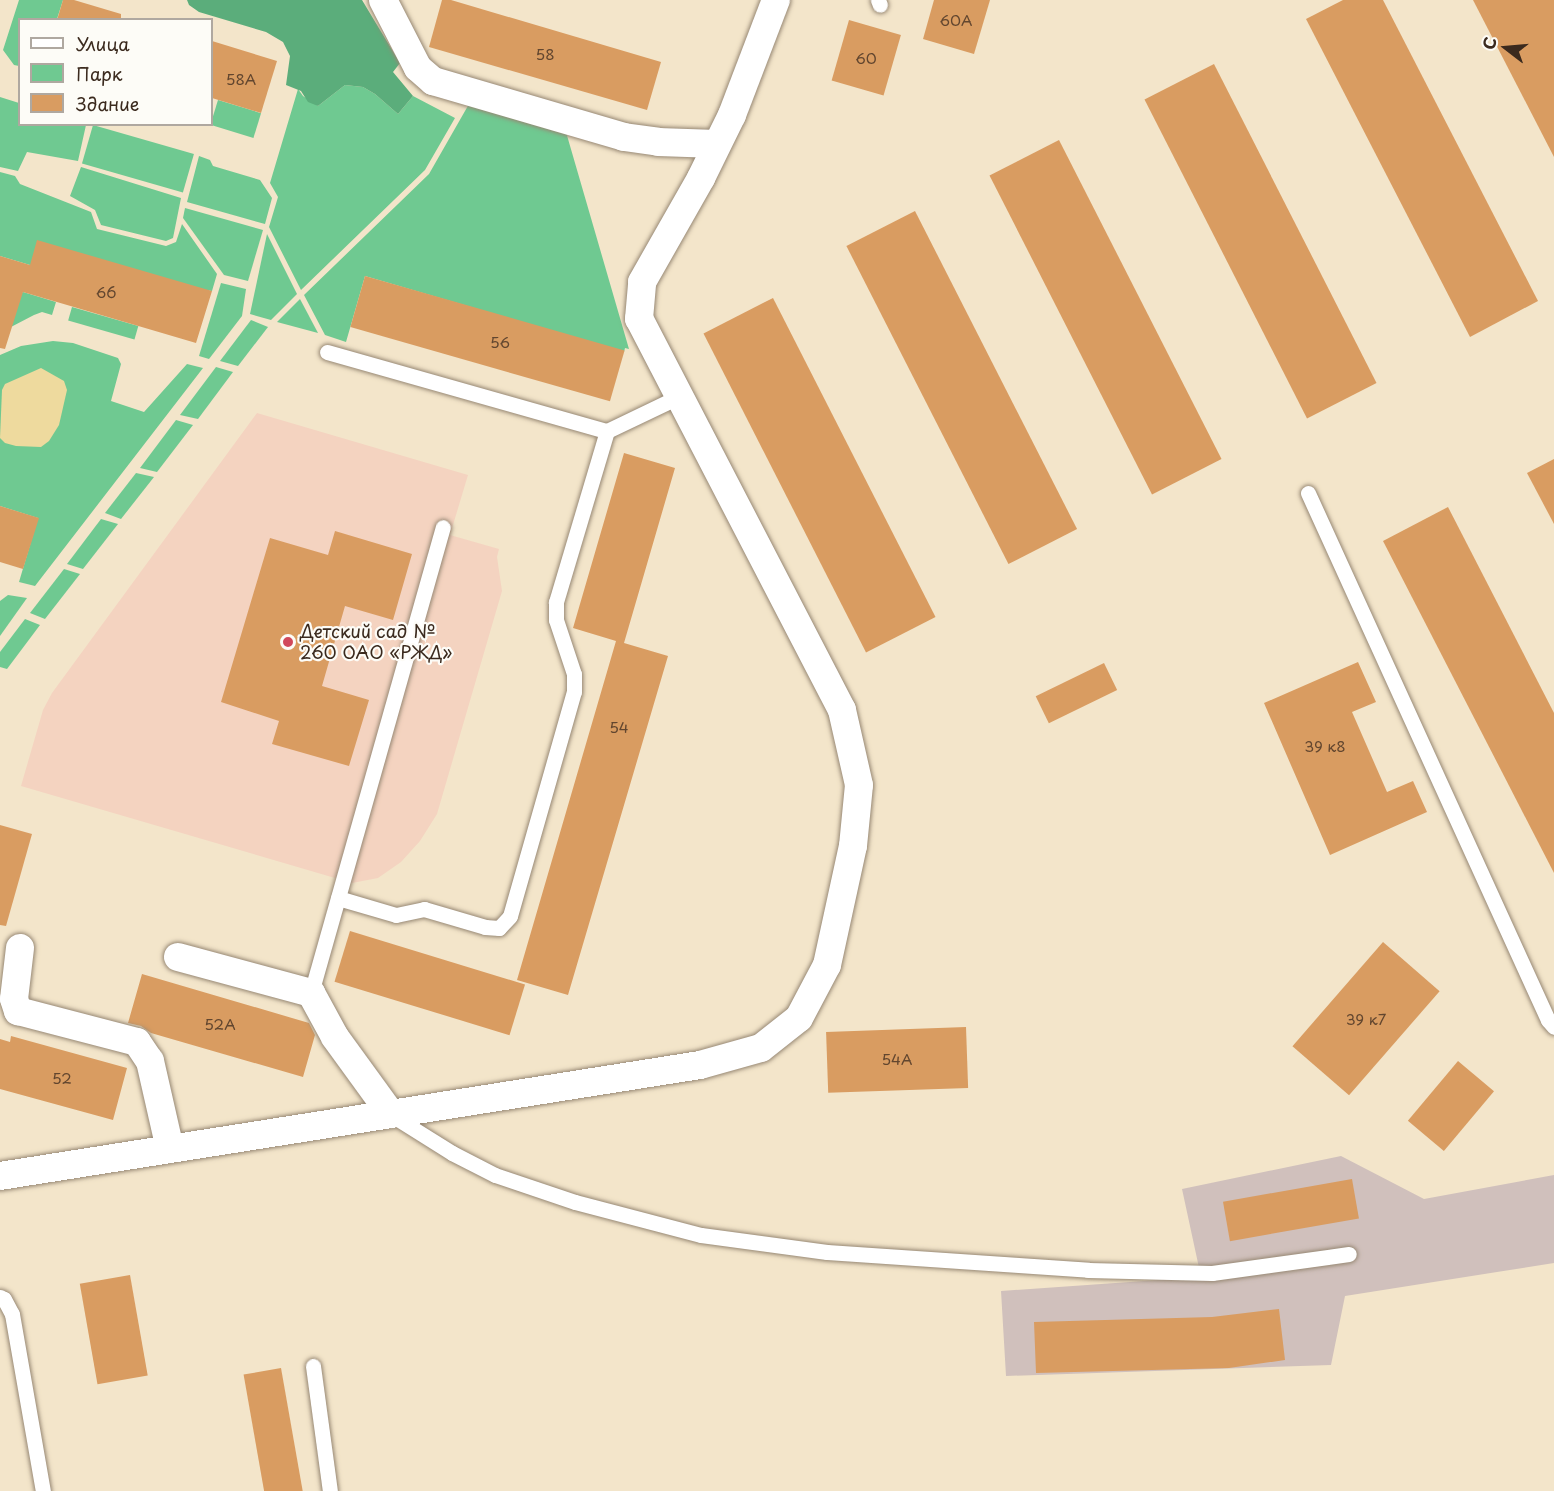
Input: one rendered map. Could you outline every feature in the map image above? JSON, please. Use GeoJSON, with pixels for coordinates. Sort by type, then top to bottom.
{"type":"FeatureCollection","features":[{"type":"Feature","properties":{"kind":"street"},"geometry":{"type":"LineString","coordinates":[[383,0],[418,68],[433,81],[624,137],[658,142],[717,144]]}},
{"type":"Feature","properties":{"kind":"street"},"geometry":{"type":"LineString","coordinates":[[0,1176],[700,1065],[761,1048],[799,1018],[827,964],[853,846],[859,785],[842,710],[639,319],[638,301],[642,282],[732,115],[776,0]]}},
{"type":"Feature","properties":{"kind":"street"},"geometry":{"type":"LineString","coordinates":[[20,948],[14,999],[18,1011],[137,1042],[150,1061],[170,1149]]}},
{"type":"Feature","properties":{"kind":"street"},"geometry":{"type":"LineString","coordinates":[[178,957],[311,993],[335,1036],[391,1114]]}},
{"type":"Feature","properties":{"kind":"lane"},"geometry":{"type":"LineString","coordinates":[[327,352],[608,431],[678,397]]}},
{"type":"Feature","properties":{"kind":"lane"},"geometry":{"type":"LineString","coordinates":[[338,898],[396,915],[424,909],[485,927],[499,928],[510,916],[574,692],[574,674],[556,620],[556,602],[608,431]]}},
{"type":"Feature","properties":{"kind":"lane"},"geometry":{"type":"LineString","coordinates":[[1308,494],[1543,1009],[1554,1027]]}},
{"type":"Feature","properties":{"kind":"lane"},"geometry":{"type":"LineString","coordinates":[[311,993],[443,527]]}},
{"type":"Feature","properties":{"kind":"lane"},"geometry":{"type":"LineString","coordinates":[[391,1114],[452,1152],[495,1175],[575,1202],[701,1235],[826,1252],[1089,1270],[1212,1273],[1349,1254]]}},
{"type":"Feature","properties":{"kind":"lane"},"geometry":{"type":"LineString","coordinates":[[0,1296],[12,1314],[43,1491]]}},
{"type":"Feature","properties":{"kind":"lane"},"geometry":{"type":"LineString","coordinates":[[313,1366],[330,1491]]}},
{"type":"Feature","properties":{"kind":"shaded area","name":"Детский сад № 260 ОАО «РЖД»"},"geometry":{"type":"Polygon","coordinates":[[[257,413],[468,475],[450,535],[499,549],[497,557],[502,591],[437,814],[420,841],[401,862],[378,878],[352,883],[21,786],[43,710],[52,693],[257,413]]]}},
{"type":"Feature","properties":{"kind":"shaded area"},"geometry":{"type":"Polygon","coordinates":[[[1341,1156],[1424,1199],[1554,1175],[1554,1263],[1345,1296],[1331,1365],[1006,1376],[1001,1291],[1201,1277],[1182,1189],[1341,1156]]]}},
{"type":"Feature","properties":{"kind":"green space"},"geometry":{"type":"Polygon","coordinates":[[[19,0],[63,0],[57,18],[18,18],[18,66],[14,65],[3,50],[19,0]]]}},
{"type":"Feature","properties":{"kind":"green space"},"geometry":{"type":"Polygon","coordinates":[[[187,0],[362,0],[400,63],[393,72],[413,96],[398,114],[363,87],[345,85],[318,106],[308,102],[301,91],[286,85],[290,56],[283,42],[266,32],[199,12],[189,5],[187,0]]]}},
{"type":"Feature","properties":{"kind":"green space"},"geometry":{"type":"Polygon","coordinates":[[[345,85],[363,87],[398,114],[413,96],[455,118],[425,170],[301,290],[269,227],[278,197],[270,183],[298,89],[303,96],[318,106],[345,85]]]}},
{"type":"Feature","properties":{"kind":"green space"},"geometry":{"type":"Polygon","coordinates":[[[0,97],[18,103],[18,126],[86,126],[78,161],[27,152],[18,171],[0,167],[0,97]]]}},
{"type":"Feature","properties":{"kind":"green space"},"geometry":{"type":"Polygon","coordinates":[[[218,100],[261,113],[253,138],[213,126],[218,100]]]}},
{"type":"Feature","properties":{"kind":"green space"},"geometry":{"type":"Polygon","coordinates":[[[469,104],[566,132],[629,349],[625,348],[624,352],[365,276],[346,342],[325,335],[304,295],[429,174],[469,104]]]}},
{"type":"Feature","properties":{"kind":"green space"},"geometry":{"type":"Polygon","coordinates":[[[93,126],[194,154],[183,192],[82,163],[93,126]]]}},
{"type":"Feature","properties":{"kind":"green space"},"geometry":{"type":"Polygon","coordinates":[[[199,156],[210,160],[213,166],[260,180],[272,198],[265,224],[187,202],[199,156]]]}},
{"type":"Feature","properties":{"kind":"green space"},"geometry":{"type":"Polygon","coordinates":[[[81,167],[181,198],[173,238],[166,241],[101,225],[95,210],[70,196],[81,167]]]}},
{"type":"Feature","properties":{"kind":"green space"},"geometry":{"type":"Polygon","coordinates":[[[0,172],[15,176],[20,184],[91,212],[97,229],[166,246],[176,242],[182,224],[217,274],[212,291],[30,265],[0,256],[0,172]]]}},
{"type":"Feature","properties":{"kind":"green space"},"geometry":{"type":"Polygon","coordinates":[[[185,208],[263,230],[248,281],[224,275],[183,218],[185,208]]]}},
{"type":"Feature","properties":{"kind":"green space"},"geometry":{"type":"Polygon","coordinates":[[[267,234],[297,294],[271,320],[250,314],[267,234]]]}},
{"type":"Feature","properties":{"kind":"green space"},"geometry":{"type":"Polygon","coordinates":[[[221,283],[246,289],[242,316],[209,359],[199,356],[221,283]]]}},
{"type":"Feature","properties":{"kind":"green space"},"geometry":{"type":"Polygon","coordinates":[[[23,292],[56,302],[52,315],[42,312],[9,328],[0,312],[23,292]]]}},
{"type":"Feature","properties":{"kind":"green space"},"geometry":{"type":"Polygon","coordinates":[[[300,299],[318,333],[277,322],[300,299]]]}},
{"type":"Feature","properties":{"kind":"green space"},"geometry":{"type":"Polygon","coordinates":[[[72,307],[138,326],[134,339],[68,320],[72,307]]]}},
{"type":"Feature","properties":{"kind":"green space"},"geometry":{"type":"Polygon","coordinates":[[[251,320],[268,327],[238,366],[220,361],[251,320]]]}},
{"type":"Feature","properties":{"kind":"green space"},"geometry":{"type":"Polygon","coordinates":[[[53,341],[73,343],[118,358],[121,364],[111,401],[144,412],[187,364],[203,368],[35,586],[19,582],[38,518],[0,506],[0,355],[21,346],[53,341]]]}},
{"type":"Feature","properties":{"kind":"green space"},"geometry":{"type":"Polygon","coordinates":[[[216,367],[233,372],[198,419],[180,415],[216,367]]]}},
{"type":"Feature","properties":{"kind":"green space"},"geometry":{"type":"Polygon","coordinates":[[[176,420],[193,425],[157,472],[140,468],[176,420]]]}},
{"type":"Feature","properties":{"kind":"green space"},"geometry":{"type":"Polygon","coordinates":[[[136,473],[154,477],[121,519],[105,513],[136,473]]]}},
{"type":"Feature","properties":{"kind":"green space"},"geometry":{"type":"Polygon","coordinates":[[[101,519],[118,524],[83,569],[67,564],[101,519]]]}},
{"type":"Feature","properties":{"kind":"green space"},"geometry":{"type":"Polygon","coordinates":[[[64,569],[80,574],[45,619],[30,613],[64,569]]]}},
{"type":"Feature","properties":{"kind":"green space"},"geometry":{"type":"Polygon","coordinates":[[[8,595],[27,598],[0,636],[0,601],[8,595]]]}},
{"type":"Feature","properties":{"kind":"green space"},"geometry":{"type":"Polygon","coordinates":[[[25,619],[40,625],[7,669],[0,667],[0,652],[25,619]]]}},
{"type":"Feature","properties":{"kind":"sand"},"geometry":{"type":"Polygon","coordinates":[[[41,368],[64,381],[67,390],[59,425],[49,441],[41,447],[5,443],[0,438],[2,390],[5,384],[41,368]]]}},
{"type":"Feature","properties":{"kind":"building"},"geometry":{"type":"Polygon","coordinates":[[[63,0],[74,0],[121,14],[121,18],[58,18],[63,0]]]}},
{"type":"Feature","properties":{"kind":"building"},"geometry":{"type":"Polygon","coordinates":[[[442,0],[451,0],[661,62],[647,110],[429,47],[442,0]]]}},
{"type":"Feature","properties":{"kind":"building"},"geometry":{"type":"Polygon","coordinates":[[[934,0],[990,0],[974,54],[923,39],[934,0]]]}},
{"type":"Feature","properties":{"kind":"building"},"geometry":{"type":"Polygon","coordinates":[[[1343,0],[1383,0],[1538,301],[1470,337],[1306,19],[1343,0]]]}},
{"type":"Feature","properties":{"kind":"building"},"geometry":{"type":"Polygon","coordinates":[[[1473,0],[1554,0],[1554,157],[1473,0]]]}},
{"type":"Feature","properties":{"kind":"building"},"geometry":{"type":"Polygon","coordinates":[[[849,20],[901,35],[884,95],[832,81],[849,20]]]}},
{"type":"Feature","properties":{"kind":"building"},"geometry":{"type":"Polygon","coordinates":[[[213,41],[277,61],[261,113],[213,98],[213,41]]]}},
{"type":"Feature","properties":{"kind":"building"},"geometry":{"type":"Polygon","coordinates":[[[1214,64],[1377,383],[1307,418],[1145,99],[1214,64]]]}},
{"type":"Feature","properties":{"kind":"building"},"geometry":{"type":"Polygon","coordinates":[[[1059,140],[1222,459],[1152,494],[990,175],[1059,140]]]}},
{"type":"Feature","properties":{"kind":"building"},"geometry":{"type":"Polygon","coordinates":[[[915,211],[1077,529],[1008,564],[846,246],[915,211]]]}},
{"type":"Feature","properties":{"kind":"building"},"geometry":{"type":"Polygon","coordinates":[[[37,240],[212,291],[196,343],[23,292],[5,349],[0,348],[0,256],[30,265],[37,240]]]}},
{"type":"Feature","properties":{"kind":"building"},"geometry":{"type":"Polygon","coordinates":[[[365,276],[625,350],[610,401],[350,327],[365,276]]]}},
{"type":"Feature","properties":{"kind":"building"},"geometry":{"type":"Polygon","coordinates":[[[773,298],[936,617],[866,652],[704,333],[773,298]]]}},
{"type":"Feature","properties":{"kind":"building"},"geometry":{"type":"Polygon","coordinates":[[[624,453],[675,468],[624,643],[668,656],[568,995],[517,980],[616,641],[573,628],[624,453]]]}},
{"type":"Feature","properties":{"kind":"building"},"geometry":{"type":"Polygon","coordinates":[[[1554,459],[1554,524],[1527,473],[1554,459]]]}},
{"type":"Feature","properties":{"kind":"building"},"geometry":{"type":"Polygon","coordinates":[[[0,506],[39,518],[23,569],[0,562],[0,506]]]}},
{"type":"Feature","properties":{"kind":"building"},"geometry":{"type":"Polygon","coordinates":[[[1448,507],[1554,713],[1554,873],[1383,541],[1448,507]]]}},
{"type":"Feature","properties":{"kind":"building"},"geometry":{"type":"Polygon","coordinates":[[[335,531],[412,554],[393,620],[345,606],[322,686],[369,700],[349,766],[272,744],[279,721],[221,702],[270,538],[328,555],[335,531]]]}},
{"type":"Feature","properties":{"kind":"building"},"geometry":{"type":"Polygon","coordinates":[[[1358,662],[1376,702],[1352,712],[1387,792],[1413,781],[1427,812],[1330,855],[1264,703],[1358,662]]]}},
{"type":"Feature","properties":{"kind":"building"},"geometry":{"type":"Polygon","coordinates":[[[1104,663],[1117,690],[1049,723],[1036,696],[1104,663]]]}},
{"type":"Feature","properties":{"kind":"building"},"geometry":{"type":"Polygon","coordinates":[[[0,825],[32,834],[6,926],[0,925],[0,825]]]}},
{"type":"Feature","properties":{"kind":"building"},"geometry":{"type":"Polygon","coordinates":[[[350,931],[525,985],[510,1035],[335,982],[350,931]]]}},
{"type":"Feature","properties":{"kind":"building"},"geometry":{"type":"Polygon","coordinates":[[[1383,942],[1440,991],[1349,1095],[1292,1046],[1383,942]]]}},
{"type":"Feature","properties":{"kind":"building"},"geometry":{"type":"Polygon","coordinates":[[[142,974],[309,1023],[315,1035],[303,1077],[151,1033],[141,1026],[128,1023],[142,974]]]}},
{"type":"Feature","properties":{"kind":"building"},"geometry":{"type":"Polygon","coordinates":[[[966,1027],[968,1088],[828,1093],[826,1032],[966,1027]]]}},
{"type":"Feature","properties":{"kind":"building"},"geometry":{"type":"Polygon","coordinates":[[[11,1036],[127,1068],[113,1120],[0,1089],[0,1039],[10,1042],[11,1036]]]}},
{"type":"Feature","properties":{"kind":"building"},"geometry":{"type":"Polygon","coordinates":[[[1458,1061],[1494,1091],[1444,1151],[1408,1121],[1458,1061]]]}},
{"type":"Feature","properties":{"kind":"building"},"geometry":{"type":"Polygon","coordinates":[[[1352,1179],[1359,1218],[1230,1241],[1223,1202],[1352,1179]]]}},
{"type":"Feature","properties":{"kind":"building"},"geometry":{"type":"Polygon","coordinates":[[[130,1275],[148,1375],[97,1384],[80,1284],[130,1275]]]}},
{"type":"Feature","properties":{"kind":"building"},"geometry":{"type":"Polygon","coordinates":[[[1279,1309],[1285,1360],[1229,1368],[1036,1373],[1034,1322],[1212,1317],[1279,1309]]]}},
{"type":"Feature","properties":{"kind":"building"},"geometry":{"type":"Polygon","coordinates":[[[281,1368],[303,1491],[264,1491],[244,1375],[281,1368]]]}},
{"type":"Feature","properties":{"kind":"place","name":"Детский сад № 260 ОАО «РЖД»"},"geometry":{"type":"Point","coordinates":[288,642]}}]}
